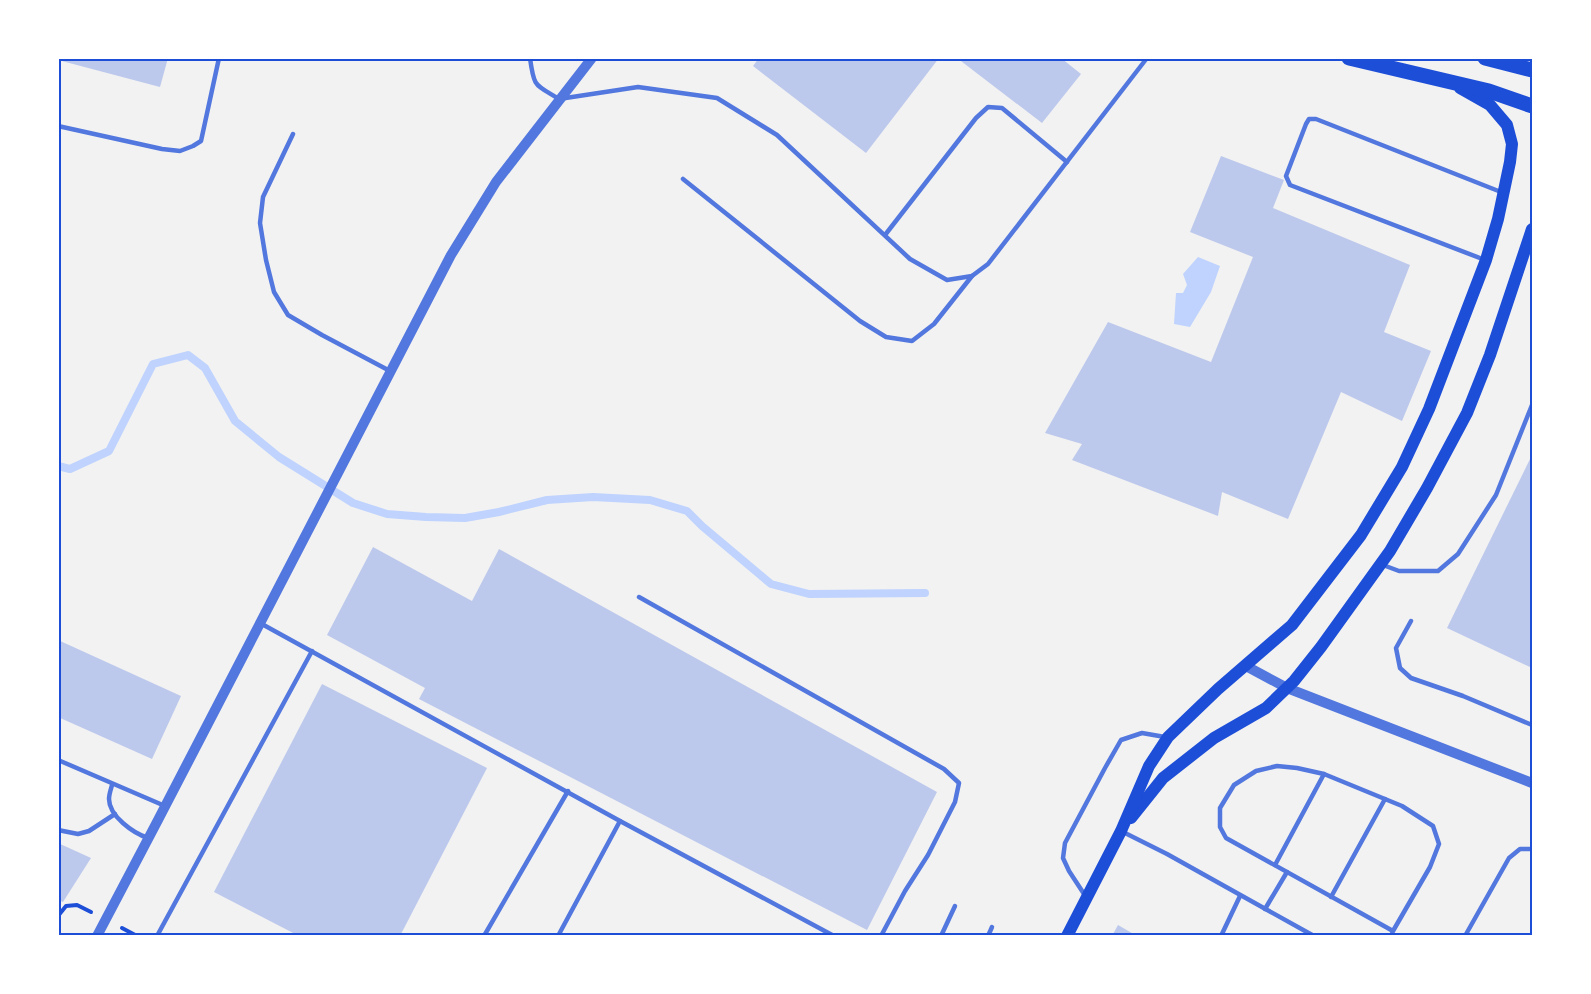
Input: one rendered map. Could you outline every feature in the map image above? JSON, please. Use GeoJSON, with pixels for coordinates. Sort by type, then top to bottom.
{"type":"FeatureCollection","features":[{"type":"Feature","properties":{"kind":"main road"},"geometry":{"type":"LineString","coordinates":[[1349,58],[1489,91],[1533,106]]}},
{"type":"Feature","properties":{"kind":"main road"},"geometry":{"type":"LineString","coordinates":[[1485,58],[1533,70]]}},
{"type":"Feature","properties":{"kind":"main road"},"geometry":{"type":"LineString","coordinates":[[1067,936],[1120,831],[1149,766],[1168,737],[1218,689],[1292,625],[1361,535],[1402,467],[1429,409],[1486,260],[1504,192],[1512,144],[1508,125],[1490,105],[1449,81]]}},
{"type":"Feature","properties":{"kind":"main road"},"geometry":{"type":"LineString","coordinates":[[1120,831],[1162,778],[1214,738],[1266,708],[1294,681],[1390,551],[1467,413],[1491,355],[1533,229]]}},
{"type":"Feature","properties":{"kind":"street"},"geometry":{"type":"LineString","coordinates":[[97,936],[451,255],[496,182],[592,58]]}},
{"type":"Feature","properties":{"kind":"street"},"geometry":{"type":"LineString","coordinates":[[1246,666],[1287,688],[1533,783]]}},
{"type":"Feature","properties":{"kind":"lane"},"geometry":{"type":"LineString","coordinates":[[58,126],[162,148],[180,150],[192,147],[201,141],[219,58]]}},
{"type":"Feature","properties":{"kind":"lane"},"geometry":{"type":"LineString","coordinates":[[530,58],[536,85],[559,99],[638,87],[717,98],[777,135],[910,259],[947,280],[972,276]]}},
{"type":"Feature","properties":{"kind":"lane"},"geometry":{"type":"LineString","coordinates":[[683,179],[860,321],[886,337],[912,341],[934,324],[972,276],[988,264],[1148,58]]}},
{"type":"Feature","properties":{"kind":"lane"},"geometry":{"type":"LineString","coordinates":[[885,236],[976,118],[988,107],[1002,108],[1067,162]]}},
{"type":"Feature","properties":{"kind":"lane"},"geometry":{"type":"LineString","coordinates":[[1486,260],[1290,185],[1286,176],[1306,124],[1316,119],[1504,192]]}},
{"type":"Feature","properties":{"kind":"lane"},"geometry":{"type":"LineString","coordinates":[[293,134],[262,197],[260,223],[274,292],[288,315],[390,371]]}},
{"type":"Feature","properties":{"kind":"lane"},"geometry":{"type":"LineString","coordinates":[[1380,564],[1399,571],[1438,570],[1458,554],[1496,495],[1533,405]]}},
{"type":"Feature","properties":{"kind":"lane"},"geometry":{"type":"LineString","coordinates":[[639,597],[944,769],[959,783],[955,802],[928,855],[904,891],[881,936]]}},
{"type":"Feature","properties":{"kind":"lane"},"geometry":{"type":"LineString","coordinates":[[1412,621],[1396,648],[1400,668],[1411,678],[1463,696],[1533,725]]}},
{"type":"Feature","properties":{"kind":"lane"},"geometry":{"type":"LineString","coordinates":[[260,623],[834,936]]}},
{"type":"Feature","properties":{"kind":"lane"},"geometry":{"type":"LineString","coordinates":[[158,936],[312,651]]}},
{"type":"Feature","properties":{"kind":"lane"},"geometry":{"type":"LineString","coordinates":[[1086,897],[1063,858],[1065,843],[1122,740],[1142,733],[1168,737]]}},
{"type":"Feature","properties":{"kind":"lane"},"geometry":{"type":"LineString","coordinates":[[58,760],[165,807]]}},
{"type":"Feature","properties":{"kind":"lane"},"geometry":{"type":"LineString","coordinates":[[1277,766],[1324,774],[1385,799],[1402,806],[1433,826],[1439,844],[1430,867],[1392,933],[1226,838],[1220,827],[1220,808],[1234,785],[1256,771],[1277,766]]}},
{"type":"Feature","properties":{"kind":"lane"},"geometry":{"type":"LineString","coordinates":[[1275,865],[1324,774]]}},
{"type":"Feature","properties":{"kind":"lane"},"geometry":{"type":"LineString","coordinates":[[112,785],[109,801],[115,814],[131,830],[149,838]]}},
{"type":"Feature","properties":{"kind":"lane"},"geometry":{"type":"LineString","coordinates":[[484,936],[568,791]]}},
{"type":"Feature","properties":{"kind":"lane"},"geometry":{"type":"LineString","coordinates":[[1331,897],[1385,799]]}},
{"type":"Feature","properties":{"kind":"lane"},"geometry":{"type":"LineString","coordinates":[[58,830],[78,834],[89,831],[115,814]]}},
{"type":"Feature","properties":{"kind":"lane"},"geometry":{"type":"LineString","coordinates":[[558,936],[620,821]]}},
{"type":"Feature","properties":{"kind":"lane"},"geometry":{"type":"LineString","coordinates":[[1120,831],[1167,854],[1314,936]]}},
{"type":"Feature","properties":{"kind":"lane"},"geometry":{"type":"LineString","coordinates":[[1465,936],[1509,858],[1520,849],[1533,849]]}},
{"type":"Feature","properties":{"kind":"lane"},"geometry":{"type":"LineString","coordinates":[[1265,909],[1287,872]]}},
{"type":"Feature","properties":{"kind":"lane"},"geometry":{"type":"LineString","coordinates":[[1221,936],[1240,896]]}},
{"type":"Feature","properties":{"kind":"lane"},"geometry":{"type":"LineString","coordinates":[[941,936],[955,906]]}},
{"type":"Feature","properties":{"kind":"lane"},"geometry":{"type":"LineString","coordinates":[[988,936],[992,927]]}},
{"type":"Feature","properties":{"kind":"path"},"geometry":{"type":"LineString","coordinates":[[58,916],[66,906],[77,905]]}},
{"type":"Feature","properties":{"kind":"water"},"geometry":{"type":"Polygon","coordinates":[[[1198,257],[1220,266],[1211,292],[1190,327],[1174,324],[1176,293],[1183,293],[1187,285],[1183,274],[1198,257]]]}},
{"type":"Feature","properties":{"kind":"building"},"geometry":{"type":"Polygon","coordinates":[[[58,58],[168,58],[160,87],[58,60],[58,58]]]}},
{"type":"Feature","properties":{"kind":"building"},"geometry":{"type":"Polygon","coordinates":[[[759,58],[939,58],[866,153],[753,66],[759,58]]]}},
{"type":"Feature","properties":{"kind":"building"},"geometry":{"type":"Polygon","coordinates":[[[957,58],[1061,58],[1081,74],[1042,123],[957,58]]]}},
{"type":"Feature","properties":{"kind":"building"},"geometry":{"type":"Polygon","coordinates":[[[1221,156],[1284,180],[1273,208],[1410,265],[1384,332],[1431,351],[1402,421],[1341,392],[1288,519],[1222,492],[1218,516],[1072,460],[1082,444],[1045,433],[1108,322],[1211,362],[1253,257],[1190,232],[1221,156]]]}},
{"type":"Feature","properties":{"kind":"building"},"geometry":{"type":"Polygon","coordinates":[[[1532,455],[1532,668],[1447,628],[1532,455]]]}},
{"type":"Feature","properties":{"kind":"building"},"geometry":{"type":"Polygon","coordinates":[[[373,547],[472,601],[499,549],[937,792],[867,930],[419,699],[425,688],[327,635],[373,547]]]}},
{"type":"Feature","properties":{"kind":"building"},"geometry":{"type":"Polygon","coordinates":[[[58,640],[181,696],[152,759],[58,717],[58,640]]]}},
{"type":"Feature","properties":{"kind":"building"},"geometry":{"type":"Polygon","coordinates":[[[322,684],[487,768],[400,936],[299,936],[214,892],[322,684]]]}},
{"type":"Feature","properties":{"kind":"building"},"geometry":{"type":"Polygon","coordinates":[[[58,843],[91,858],[63,902],[58,900],[58,843]]]}},
{"type":"Feature","properties":{"kind":"building"},"geometry":{"type":"Polygon","coordinates":[[[1118,925],[1137,936],[1112,936],[1118,925]]]}},
{"type":"Feature","properties":{"kind":"waterway"},"geometry":{"type":"LineString","coordinates":[[58,466],[70,469],[109,451],[153,364],[188,355],[205,368],[235,421],[279,457],[353,503],[387,514],[465,518],[547,500],[593,497],[650,500],[687,511],[771,584],[809,594],[925,593]]}}]}
